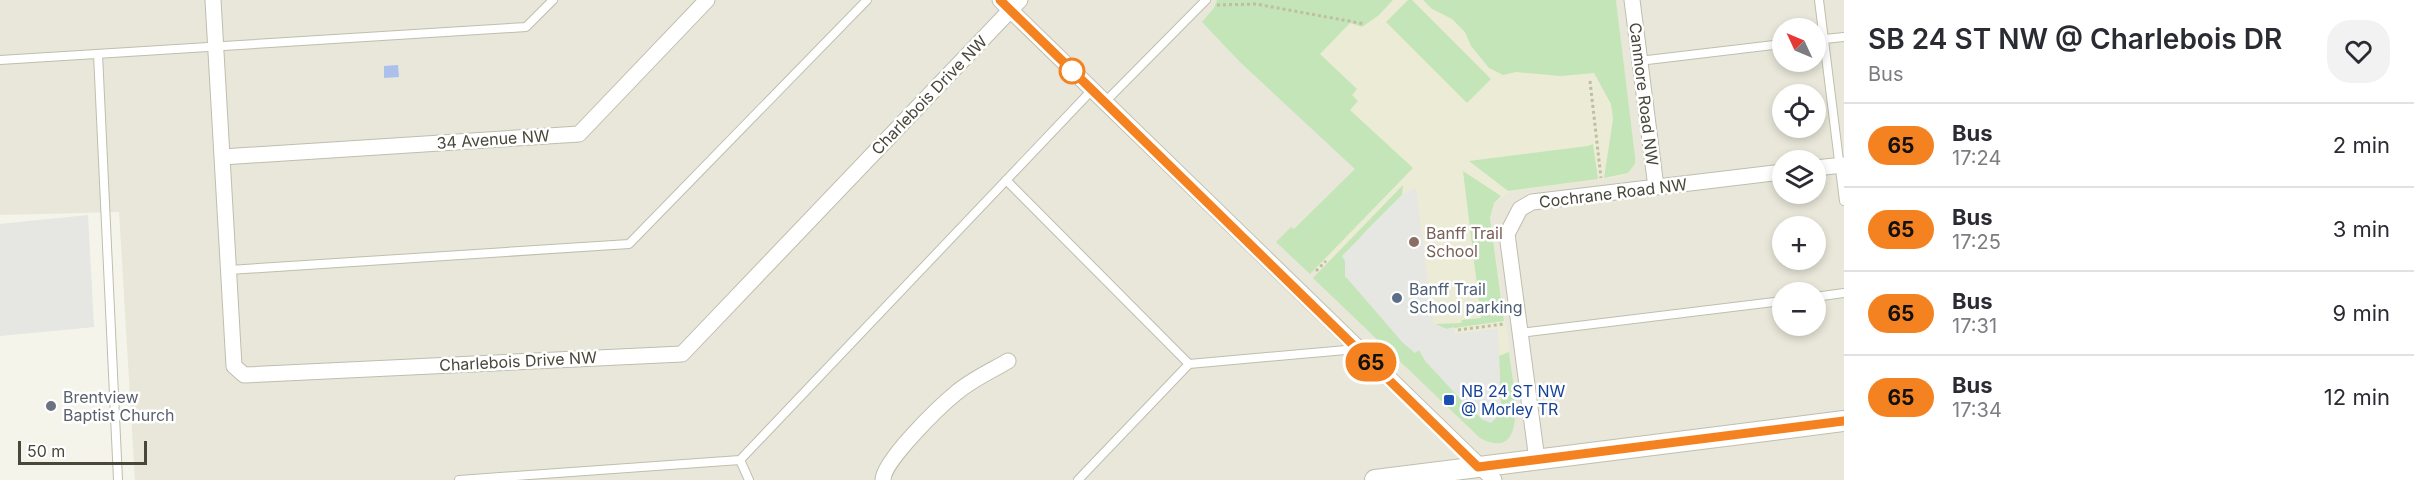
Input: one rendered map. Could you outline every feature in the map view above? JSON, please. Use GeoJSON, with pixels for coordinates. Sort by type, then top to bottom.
{"type":"FeatureCollection","features":[{"type":"Feature","properties":{"kind":"street","name":"Charlebois Drive NW"},"geometry":{"type":"LineString","coordinates":[[213,0],[234,366],[244,375],[682,354],[1010,3]]}},
{"type":"Feature","properties":{"kind":"street","name":"34 Avenue NW"},"geometry":{"type":"LineString","coordinates":[[222,157],[579,134],[707,0]]}},
{"type":"Feature","properties":{"kind":"street","name":"Canmore Road NW"},"geometry":{"type":"LineString","coordinates":[[1632,0],[1656,187]]}},
{"type":"Feature","properties":{"kind":"street"},"geometry":{"type":"LineString","coordinates":[[1010,3],[1092,90],[1478,467],[1494,480]]}},
{"type":"Feature","properties":{"kind":"street"},"geometry":{"type":"LineString","coordinates":[[1826,167],[1842,165]]}},
{"type":"Feature","properties":{"kind":"street","name":"Cochrane Road NW"},"geometry":{"type":"LineString","coordinates":[[1537,460],[1507,234],[1520,209],[1532,202],[1772,173]]}},
{"type":"Feature","properties":{"kind":"street"},"geometry":{"type":"LineString","coordinates":[[883,480],[883,473],[896,453],[957,392],[1008,361]]}},
{"type":"Feature","properties":{"kind":"street"},"geometry":{"type":"LineString","coordinates":[[1375,480],[1844,421]]}},
{"type":"Feature","properties":{"kind":"lane"},"geometry":{"type":"LineString","coordinates":[[0,60],[526,27],[553,0]]}},
{"type":"Feature","properties":{"kind":"lane"},"geometry":{"type":"LineString","coordinates":[[229,270],[629,244],[867,0]]}},
{"type":"Feature","properties":{"kind":"lane"},"geometry":{"type":"LineString","coordinates":[[1105,102],[1205,0]]}},
{"type":"Feature","properties":{"kind":"lane"},"geometry":{"type":"LineString","coordinates":[[1819,0],[1822,18]]}},
{"type":"Feature","properties":{"kind":"lane"},"geometry":{"type":"LineString","coordinates":[[1826,39],[1844,37]]}},
{"type":"Feature","properties":{"kind":"lane"},"geometry":{"type":"LineString","coordinates":[[1639,61],[1772,45]]}},
{"type":"Feature","properties":{"kind":"lane"},"geometry":{"type":"LineString","coordinates":[[1826,46],[1842,165],[1844,201]]}},
{"type":"Feature","properties":{"kind":"lane"},"geometry":{"type":"LineString","coordinates":[[98,54],[118,480]]}},
{"type":"Feature","properties":{"kind":"lane"},"geometry":{"type":"LineString","coordinates":[[459,480],[740,459],[1092,90]]}},
{"type":"Feature","properties":{"kind":"lane"},"geometry":{"type":"LineString","coordinates":[[1006,180],[1189,364]]}},
{"type":"Feature","properties":{"kind":"lane"},"geometry":{"type":"LineString","coordinates":[[1826,295],[1844,293]]}},
{"type":"Feature","properties":{"kind":"lane"},"geometry":{"type":"LineString","coordinates":[[1520,333],[1772,302]]}},
{"type":"Feature","properties":{"kind":"lane"},"geometry":{"type":"LineString","coordinates":[[1078,480],[1189,364],[1359,349]]}},
{"type":"Feature","properties":{"kind":"lane"},"geometry":{"type":"LineString","coordinates":[[740,459],[749,480]]}},
{"type":"Feature","properties":{"kind":"path"},"geometry":{"type":"LineString","coordinates":[[1205,0],[1213,6],[1256,4],[1365,24]]}},
{"type":"Feature","properties":{"kind":"path"},"geometry":{"type":"LineString","coordinates":[[1270,8],[1272,0]]}},
{"type":"Feature","properties":{"kind":"path"},"geometry":{"type":"LineString","coordinates":[[1590,81],[1602,195]]}},
{"type":"Feature","properties":{"kind":"path"},"geometry":{"type":"LineString","coordinates":[[1316,271],[1326,261]]}},
{"type":"Feature","properties":{"kind":"path"},"geometry":{"type":"LineString","coordinates":[[1458,330],[1506,324]]}},
{"type":"Feature","properties":{"kind":"shaded area"},"geometry":{"type":"Polygon","coordinates":[[[0,0],[1219,0],[1400,174],[1514,408],[1509,352],[1490,218],[1494,203],[1510,191],[1598,179],[1635,164],[1616,0],[1844,0],[1844,480],[135,480],[119,212],[0,215],[0,0]]]}},
{"type":"Feature","properties":{"kind":"shaded area","name":"Banff Trail School"},"geometry":{"type":"Polygon","coordinates":[[[1219,0],[1616,0],[1635,164],[1628,173],[1620,177],[1510,191],[1494,203],[1490,218],[1509,352],[1514,408],[1489,437],[1311,266],[1400,174],[1219,0]]]}},
{"type":"Feature","properties":{"kind":"shaded area","name":"Banff Trail School parking"},"geometry":{"type":"Polygon","coordinates":[[[1416,187],[1433,324],[1447,329],[1454,327],[1455,334],[1498,328],[1501,413],[1491,423],[1483,420],[1466,405],[1426,362],[1419,350],[1415,353],[1403,343],[1345,276],[1345,261],[1342,256],[1402,195],[1416,187]]]}},
{"type":"Feature","properties":{"kind":"shaded area"},"geometry":{"type":"Polygon","coordinates":[[[88,215],[94,327],[0,336],[0,224],[88,215]]]}},
{"type":"Feature","properties":{"kind":"green space"},"geometry":{"type":"Polygon","coordinates":[[[1217,0],[1393,0],[1379,15],[1362,27],[1350,23],[1320,54],[1357,89],[1352,95],[1358,101],[1350,110],[1413,168],[1310,274],[1276,242],[1291,227],[1294,229],[1355,169],[1240,62],[1202,22],[1214,8],[1217,0]]]}},
{"type":"Feature","properties":{"kind":"green space"},"geometry":{"type":"Polygon","coordinates":[[[1408,0],[1412,0],[1491,79],[1467,103],[1386,22],[1408,0]]]}},
{"type":"Feature","properties":{"kind":"green space"},"geometry":{"type":"Polygon","coordinates":[[[1423,0],[1616,0],[1635,157],[1635,164],[1628,173],[1604,178],[1613,119],[1611,104],[1594,73],[1561,76],[1516,72],[1503,75],[1489,68],[1471,46],[1465,32],[1452,19],[1432,9],[1423,0]]]}},
{"type":"Feature","properties":{"kind":"green space"},"geometry":{"type":"Polygon","coordinates":[[[1593,144],[1598,179],[1508,191],[1469,161],[1588,146],[1593,144]]]}},
{"type":"Feature","properties":{"kind":"green space"},"geometry":{"type":"Polygon","coordinates":[[[1463,171],[1501,196],[1494,203],[1490,218],[1504,321],[1447,329],[1435,324],[1461,323],[1462,320],[1481,318],[1463,171]]]}},
{"type":"Feature","properties":{"kind":"green space"},"geometry":{"type":"Polygon","coordinates":[[[1403,185],[1402,195],[1364,233],[1345,261],[1345,276],[1419,350],[1426,362],[1501,413],[1499,356],[1509,352],[1515,414],[1513,429],[1507,440],[1497,443],[1480,438],[1313,278],[1403,185]]]}},
{"type":"Feature","properties":{"kind":"water"},"geometry":{"type":"Polygon","coordinates":[[[398,65],[399,77],[384,78],[384,66],[398,65]]]}},
{"type":"Feature","properties":{"kind":"bus line","name":"65"},"geometry":{"type":"LineString","coordinates":[[1000,0],[1478,467],[1844,421]]}},
{"type":"Feature","properties":{"kind":"place","name":"Banff Trail School"},"geometry":{"type":"Point","coordinates":[1414,242]}},
{"type":"Feature","properties":{"kind":"place","name":"Banff Trail School parking"},"geometry":{"type":"Point","coordinates":[1397,298]}},
{"type":"Feature","properties":{"kind":"place","name":"NB 24 ST NW @ Morley TR"},"geometry":{"type":"Point","coordinates":[1449,400]}},
{"type":"Feature","properties":{"kind":"place","name":"Brentview Baptist Church"},"geometry":{"type":"Point","coordinates":[51,406]}}]}
